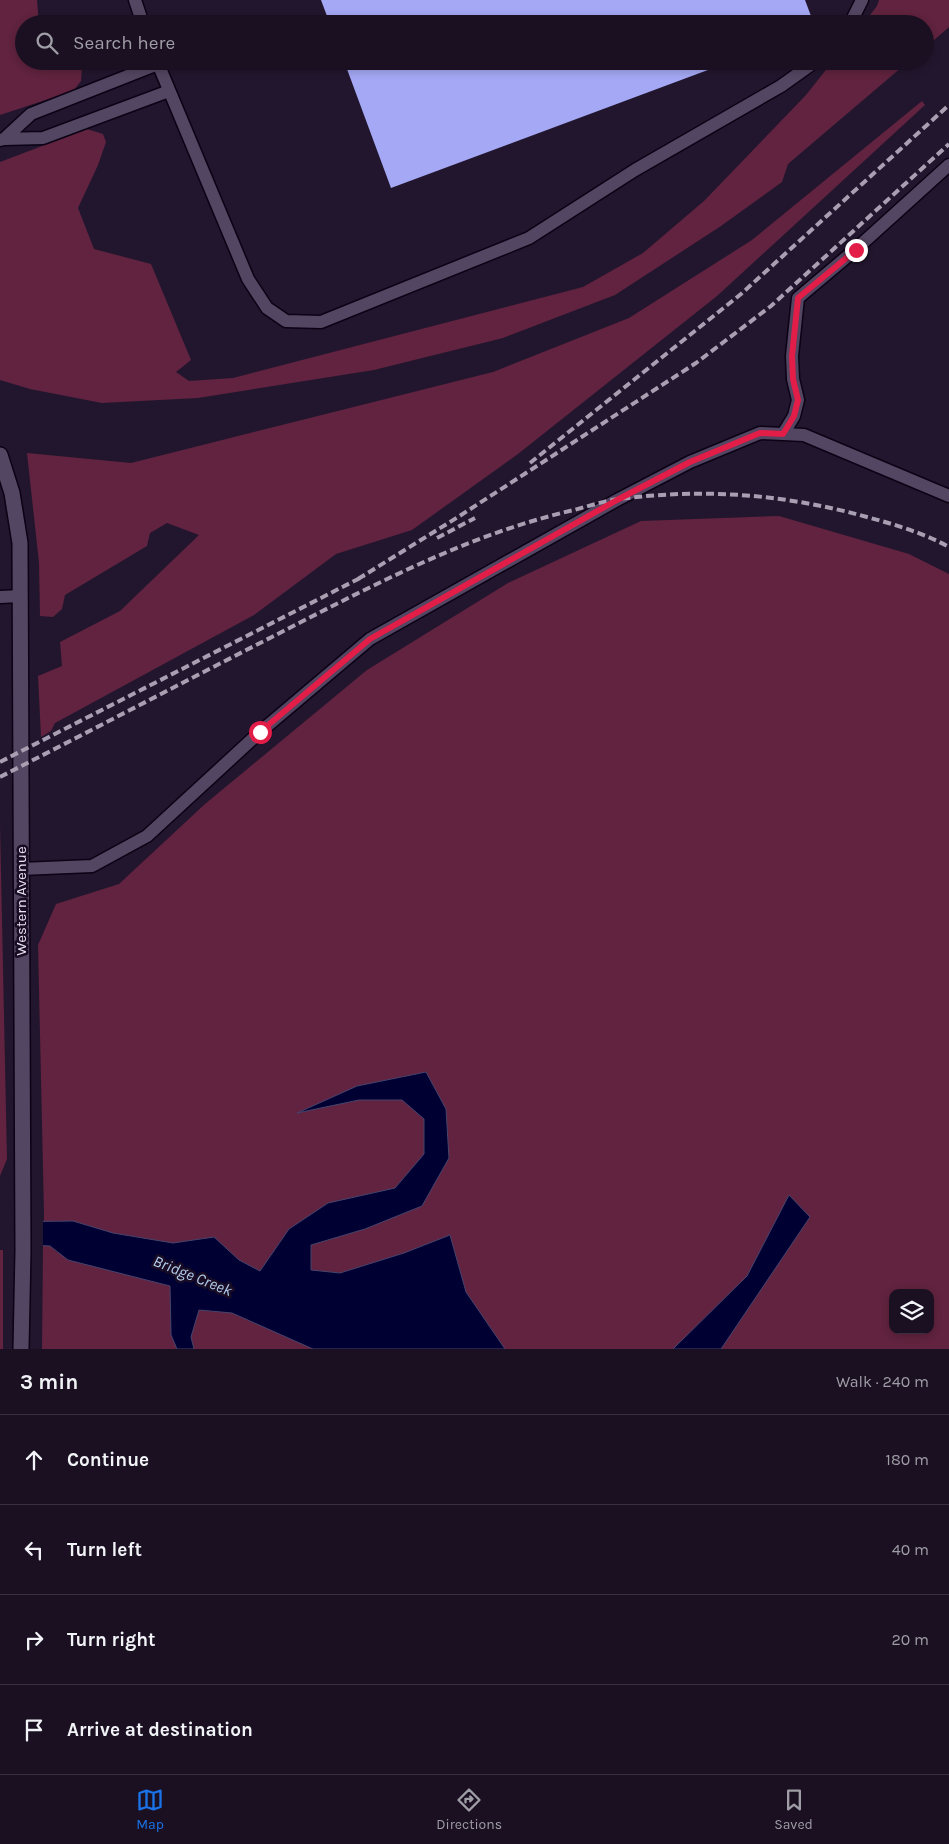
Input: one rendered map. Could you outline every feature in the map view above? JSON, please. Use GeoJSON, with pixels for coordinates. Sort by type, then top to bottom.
{"type":"FeatureCollection","features":[{"type":"Feature","properties":{"kind":"street","name":"Western Avenue"},"geometry":{"type":"LineString","coordinates":[[0,454],[12,493],[20,543],[23,1251],[21,1349]]}},
{"type":"Feature","properties":{"kind":"lane"},"geometry":{"type":"LineString","coordinates":[[135,0],[140,15]]}},
{"type":"Feature","properties":{"kind":"lane"},"geometry":{"type":"LineString","coordinates":[[854,15],[862,0]]}},
{"type":"Feature","properties":{"kind":"lane"},"geometry":{"type":"LineString","coordinates":[[2,140],[31,114],[140,70]]}},
{"type":"Feature","properties":{"kind":"lane"},"geometry":{"type":"LineString","coordinates":[[160,70],[248,280],[267,308],[286,321],[321,322],[529,238],[635,170],[781,86],[803,70]]}},
{"type":"Feature","properties":{"kind":"lane"},"geometry":{"type":"LineString","coordinates":[[2,140],[43,138],[169,91]]}},
{"type":"Feature","properties":{"kind":"lane"},"geometry":{"type":"LineString","coordinates":[[783,434],[794,416],[798,400],[793,379],[792,356],[798,298],[856,250],[949,165]]}},
{"type":"Feature","properties":{"kind":"lane"},"geometry":{"type":"LineString","coordinates":[[21,869],[92,866],[147,836],[260,732],[370,639],[617,500],[690,462],[760,433],[804,435],[949,496]]}},
{"type":"Feature","properties":{"kind":"lane"},"geometry":{"type":"LineString","coordinates":[[0,597],[21,596]]}},
{"type":"Feature","properties":{"kind":"shaded area"},"geometry":{"type":"Polygon","coordinates":[[[0,0],[37,0],[38,15],[15,15],[15,70],[82,70],[81,81],[73,91],[0,115],[0,0]]]}},
{"type":"Feature","properties":{"kind":"shaded area"},"geometry":{"type":"Polygon","coordinates":[[[879,0],[949,0],[949,27],[934,40],[934,15],[870,15],[879,0]]]}},
{"type":"Feature","properties":{"kind":"shaded area"},"geometry":{"type":"Polygon","coordinates":[[[826,70],[898,70],[788,164],[782,182],[721,226],[615,295],[503,338],[374,370],[198,398],[102,403],[30,389],[0,380],[0,162],[87,129],[103,134],[106,142],[98,165],[78,208],[94,249],[151,264],[191,360],[176,372],[189,381],[233,378],[583,287],[643,253],[704,201],[806,95],[826,70]]]}},
{"type":"Feature","properties":{"kind":"shaded area"},"geometry":{"type":"Polygon","coordinates":[[[922,101],[925,105],[717,296],[518,454],[412,530],[336,554],[254,615],[55,723],[51,731],[41,737],[38,676],[62,666],[60,642],[120,611],[199,535],[167,523],[150,533],[147,546],[65,595],[62,609],[53,617],[40,616],[39,563],[27,453],[131,463],[493,372],[629,318],[752,240],[922,101]]]}},
{"type":"Feature","properties":{"kind":"shaded area"},"geometry":{"type":"Polygon","coordinates":[[[779,516],[909,554],[949,574],[949,1349],[42,1349],[43,1246],[50,1246],[58,1253],[58,1221],[44,1222],[38,945],[56,904],[119,884],[205,804],[367,670],[508,583],[641,521],[779,516]]]}},
{"type":"Feature","properties":{"kind":"shaded area"},"geometry":{"type":"Polygon","coordinates":[[[0,824],[7,1159],[0,1176],[0,824]]]}},
{"type":"Feature","properties":{"kind":"shaded area"},"geometry":{"type":"Polygon","coordinates":[[[0,1250],[3,1250],[3,1349],[0,1349],[0,1250]]]}},
{"type":"Feature","properties":{"kind":"water","name":"Bridge Creek"},"geometry":{"type":"Polygon","coordinates":[[[426,1072],[446,1109],[449,1158],[422,1206],[365,1229],[311,1245],[311,1270],[340,1273],[404,1253],[450,1235],[466,1292],[505,1349],[313,1349],[232,1313],[199,1310],[191,1337],[194,1349],[177,1349],[171,1335],[170,1286],[68,1260],[50,1246],[0,1243],[0,1222],[73,1221],[113,1233],[173,1243],[214,1237],[239,1260],[260,1271],[289,1229],[328,1203],[395,1188],[424,1154],[424,1119],[402,1100],[359,1100],[297,1113],[357,1086],[426,1072]]]}},
{"type":"Feature","properties":{"kind":"water"},"geometry":{"type":"Polygon","coordinates":[[[789,1195],[810,1217],[721,1349],[673,1349],[747,1276],[789,1195]]]}},
{"type":"Feature","properties":{"kind":"pier"},"geometry":{"type":"Polygon","coordinates":[[[0,1219],[43,1219],[43,1248],[0,1245],[0,1219]]]}},
{"type":"Feature","properties":{"kind":"building"},"geometry":{"type":"Polygon","coordinates":[[[321,0],[805,0],[811,15],[327,15],[321,0]]]}},
{"type":"Feature","properties":{"kind":"building"},"geometry":{"type":"Polygon","coordinates":[[[347,70],[708,70],[391,188],[347,70]]]}},
{"type":"Feature","properties":{"kind":"railway"},"geometry":{"type":"LineString","coordinates":[[530,463],[741,294],[949,105]]}},
{"type":"Feature","properties":{"kind":"railway"},"geometry":{"type":"LineString","coordinates":[[358,579],[458,517],[696,363],[771,306],[949,144]]}},
{"type":"Feature","properties":{"kind":"railway"},"geometry":{"type":"LineString","coordinates":[[0,777],[339,603],[416,566],[494,534],[602,502],[677,494],[762,497],[848,512],[912,531],[949,547]]}},
{"type":"Feature","properties":{"kind":"railway"},"geometry":{"type":"LineString","coordinates":[[437,538],[475,518]]}},
{"type":"Feature","properties":{"kind":"railway"},"geometry":{"type":"LineString","coordinates":[[0,762],[364,576]]}},
{"type":"Feature","properties":{"kind":"route"},"geometry":{"type":"LineString","coordinates":[[260,732],[370,639],[617,500],[690,462],[760,433],[783,434],[794,416],[798,400],[793,379],[792,356],[798,298],[856,250]]}}]}
